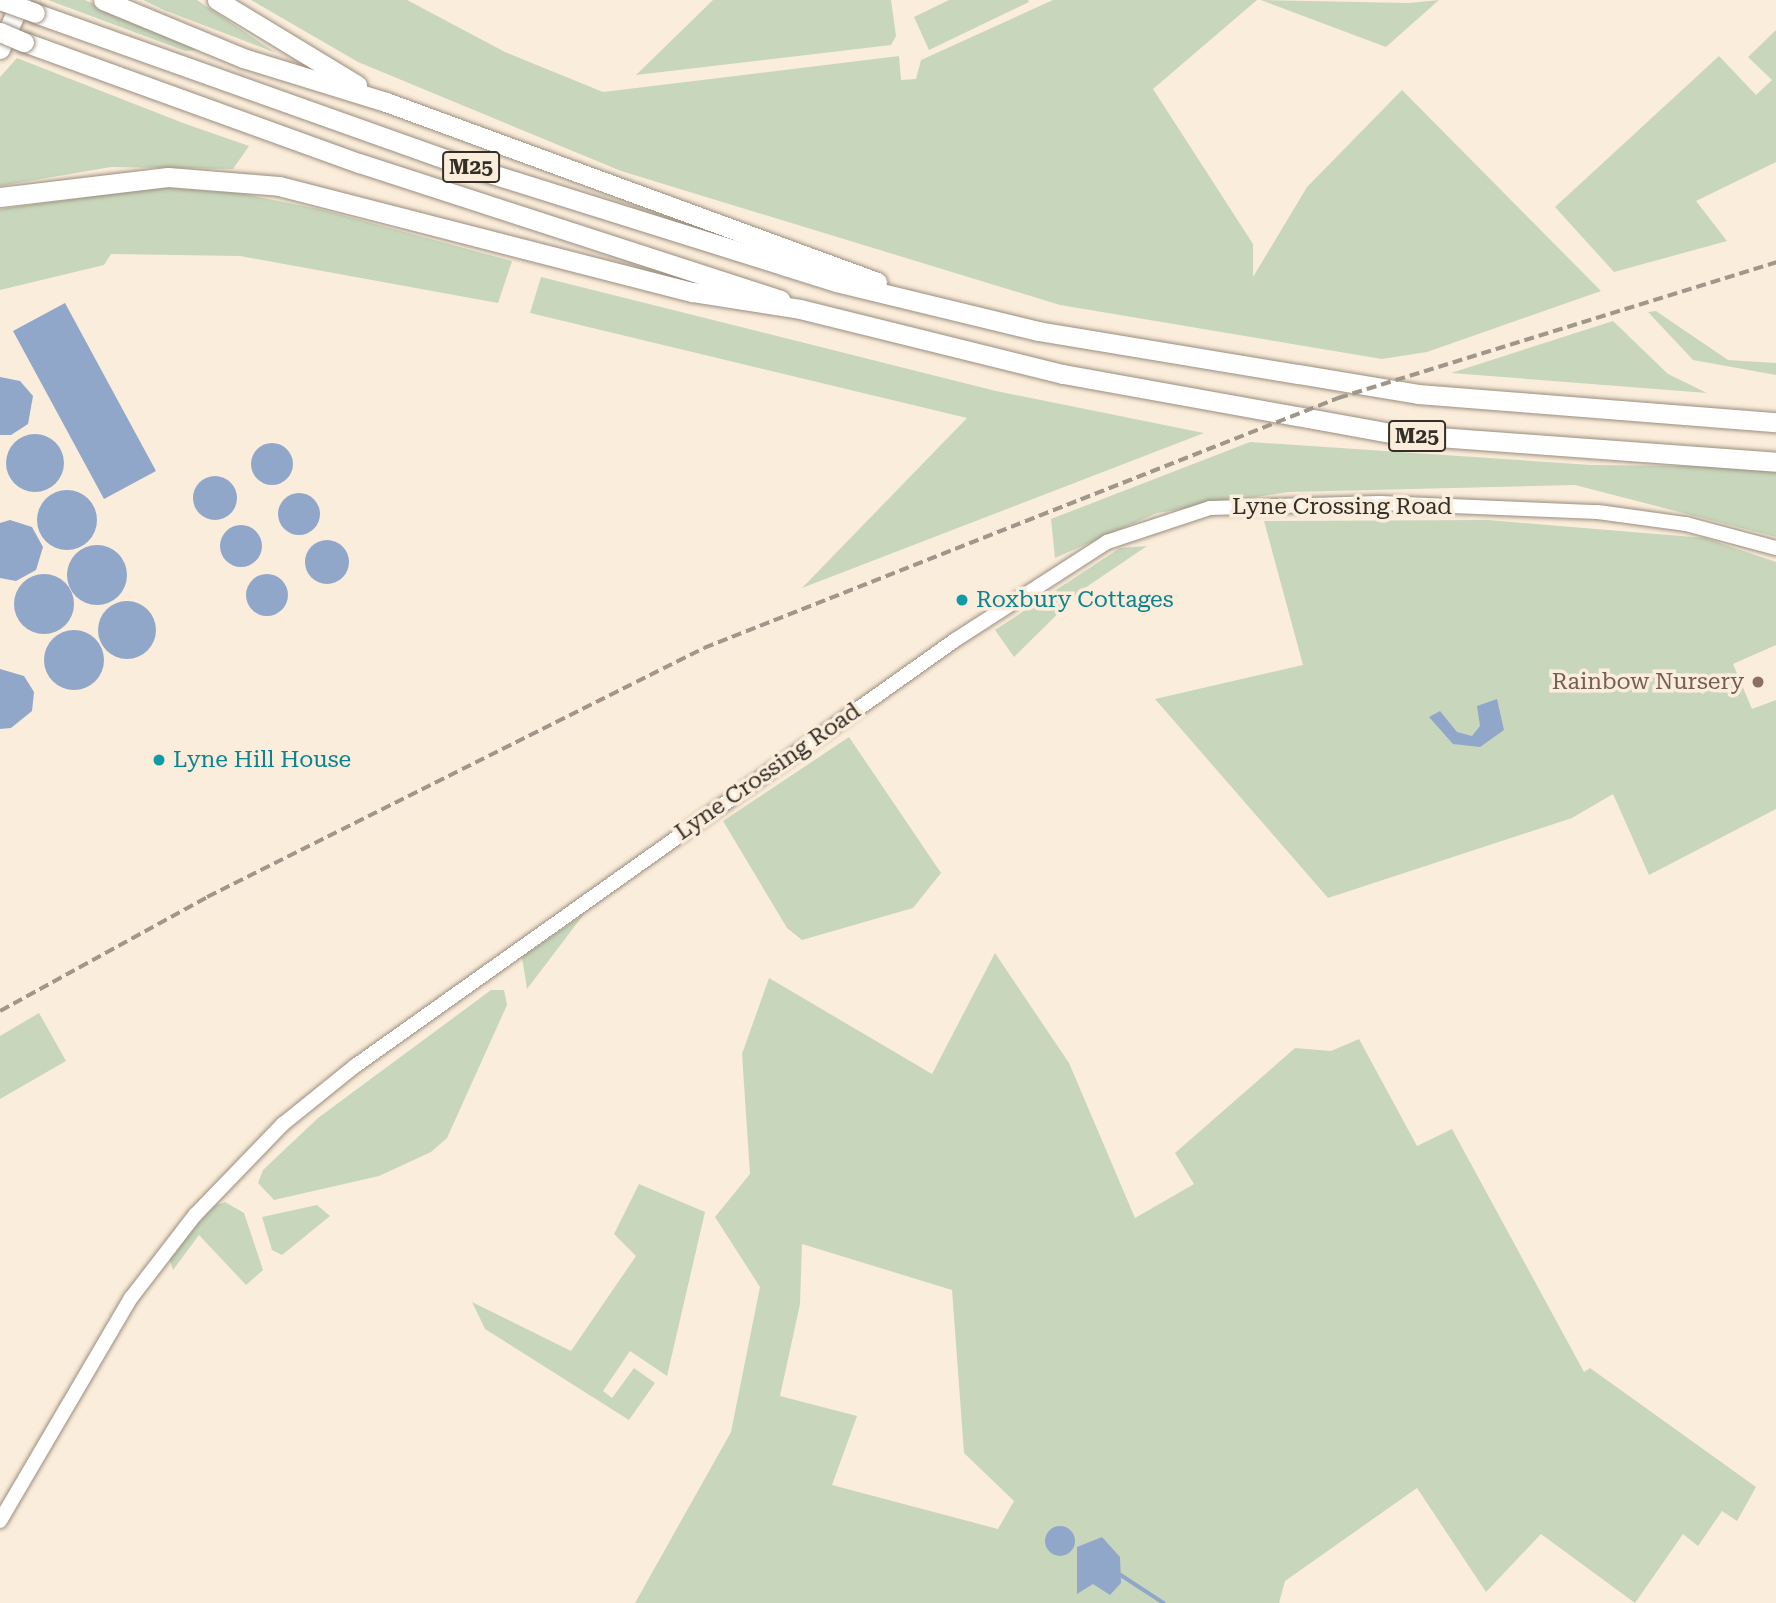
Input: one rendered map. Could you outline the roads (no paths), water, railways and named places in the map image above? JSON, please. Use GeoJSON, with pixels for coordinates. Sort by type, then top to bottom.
{"type":"FeatureCollection","features":[{"type":"Feature","properties":{"kind":"highway","name":"M25"},"geometry":{"type":"LineString","coordinates":[[0,0],[28,7],[460,164],[836,282],[1162,355],[1418,394],[1776,422]]}},
{"type":"Feature","properties":{"kind":"highway"},"geometry":{"type":"LineString","coordinates":[[103,0],[243,58],[386,102],[839,265],[913,299]]}},
{"type":"Feature","properties":{"kind":"highway"},"geometry":{"type":"LineString","coordinates":[[218,0],[386,102]]}},
{"type":"Feature","properties":{"kind":"highway"},"geometry":{"type":"LineString","coordinates":[[0,49],[28,7]]}},
{"type":"Feature","properties":{"kind":"highway","name":"M25"},"geometry":{"type":"LineString","coordinates":[[0,32],[359,163],[751,288],[800,309],[1063,374],[1397,434],[1776,462]]}},
{"type":"Feature","properties":{"kind":"highway"},"geometry":{"type":"LineString","coordinates":[[0,197],[146,178],[265,184],[693,292],[800,309]]}},
{"type":"Feature","properties":{"kind":"street","name":"Lyne Crossing Road"},"geometry":{"type":"LineString","coordinates":[[0,1521],[139,1286],[195,1215],[283,1124],[355,1066],[954,640],[1107,542],[1210,508],[1380,503],[1598,512],[1686,524],[1776,548]]}},
{"type":"Feature","properties":{"kind":"water"},"geometry":{"type":"Polygon","coordinates":[[[65,303],[156,471],[104,499],[13,331],[65,303]]]}},
{"type":"Feature","properties":{"kind":"water"},"geometry":{"type":"Polygon","coordinates":[[[0,377],[20,381],[33,396],[28,424],[11,435],[0,435],[0,377]]]}},
{"type":"Feature","properties":{"kind":"water"},"geometry":{"type":"Polygon","coordinates":[[[29,434],[41,434],[56,442],[64,457],[64,469],[56,484],[41,492],[29,492],[14,484],[6,469],[6,457],[14,442],[29,434]]]}},
{"type":"Feature","properties":{"kind":"water"},"geometry":{"type":"Polygon","coordinates":[[[272,443],[287,449],[293,464],[287,479],[272,485],[257,479],[251,464],[257,449],[272,443]]]}},
{"type":"Feature","properties":{"kind":"water"},"geometry":{"type":"Polygon","coordinates":[[[215,476],[231,482],[237,498],[231,514],[215,520],[199,514],[193,498],[199,482],[215,476]]]}},
{"type":"Feature","properties":{"kind":"water"},"geometry":{"type":"Polygon","coordinates":[[[67,490],[84,495],[92,503],[97,520],[92,537],[84,545],[67,550],[50,545],[42,537],[37,520],[42,503],[50,495],[67,490]]]}},
{"type":"Feature","properties":{"kind":"water"},"geometry":{"type":"Polygon","coordinates":[[[299,493],[314,499],[320,514],[314,529],[299,535],[284,529],[278,514],[284,499],[299,493]]]}},
{"type":"Feature","properties":{"kind":"water"},"geometry":{"type":"Polygon","coordinates":[[[10,520],[32,527],[43,547],[36,570],[16,581],[0,578],[0,523],[10,520]]]}},
{"type":"Feature","properties":{"kind":"water"},"geometry":{"type":"Polygon","coordinates":[[[241,525],[256,531],[262,546],[256,561],[241,567],[226,561],[220,546],[226,531],[241,525]]]}},
{"type":"Feature","properties":{"kind":"water"},"geometry":{"type":"Polygon","coordinates":[[[327,540],[342,547],[349,562],[342,577],[327,584],[312,577],[305,562],[312,547],[327,540]]]}},
{"type":"Feature","properties":{"kind":"water"},"geometry":{"type":"Polygon","coordinates":[[[97,545],[114,550],[122,558],[127,575],[122,592],[114,600],[97,605],[80,600],[72,592],[67,575],[72,558],[80,550],[97,545]]]}},
{"type":"Feature","properties":{"kind":"water"},"geometry":{"type":"Polygon","coordinates":[[[44,574],[65,583],[74,604],[65,625],[44,634],[23,625],[14,604],[23,583],[44,574]]]}},
{"type":"Feature","properties":{"kind":"water"},"geometry":{"type":"Polygon","coordinates":[[[267,574],[282,580],[288,595],[282,610],[267,616],[252,610],[246,595],[252,580],[267,574]]]}},
{"type":"Feature","properties":{"kind":"water"},"geometry":{"type":"Polygon","coordinates":[[[121,601],[133,601],[148,609],[156,624],[156,636],[148,651],[133,659],[121,659],[106,651],[98,636],[98,624],[106,609],[121,601]]]}},
{"type":"Feature","properties":{"kind":"water"},"geometry":{"type":"Polygon","coordinates":[[[74,630],[91,635],[99,643],[104,660],[99,677],[91,685],[74,690],[57,685],[49,677],[44,660],[49,643],[57,635],[74,630]]]}},
{"type":"Feature","properties":{"kind":"water"},"geometry":{"type":"Polygon","coordinates":[[[0,669],[24,676],[34,692],[32,711],[11,728],[0,729],[0,669]]]}},
{"type":"Feature","properties":{"kind":"water"},"geometry":{"type":"Polygon","coordinates":[[[1497,699],[1504,730],[1480,747],[1453,744],[1429,717],[1440,711],[1457,732],[1472,736],[1480,726],[1477,706],[1497,699]]]}},
{"type":"Feature","properties":{"kind":"water"},"geometry":{"type":"Polygon","coordinates":[[[1060,1526],[1070,1531],[1075,1541],[1070,1551],[1060,1556],[1050,1551],[1045,1541],[1050,1531],[1060,1526]]]}},
{"type":"Feature","properties":{"kind":"water"},"geometry":{"type":"Polygon","coordinates":[[[1102,1537],[1120,1557],[1121,1583],[1110,1595],[1093,1584],[1077,1594],[1077,1547],[1102,1537]]]}},
{"type":"Feature","properties":{"kind":"waterway"},"geometry":{"type":"LineString","coordinates":[[1121,1575],[1164,1603]]}},
{"type":"Feature","properties":{"kind":"railway"},"geometry":{"type":"LineString","coordinates":[[0,1011],[207,897],[704,648],[1338,398],[1776,262]]}},
{"type":"Feature","properties":{"kind":"place","name":"Roxbury Cottages"},"geometry":{"type":"Point","coordinates":[962,600]}},
{"type":"Feature","properties":{"kind":"place","name":"Rainbow Nursery"},"geometry":{"type":"Point","coordinates":[1758,682]}},
{"type":"Feature","properties":{"kind":"place","name":"Lyne Hill House"},"geometry":{"type":"Point","coordinates":[159,760]}}]}
